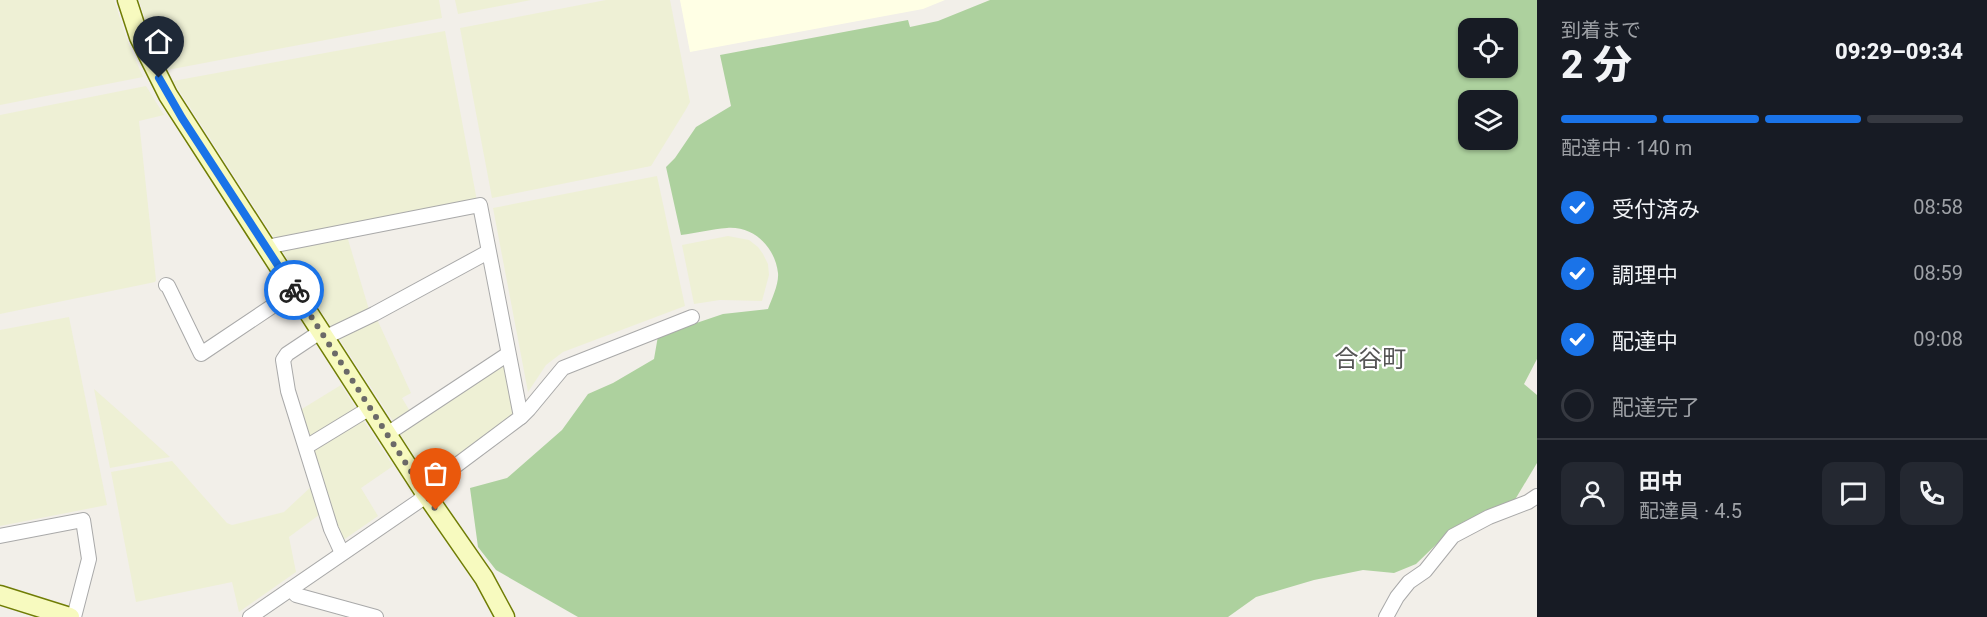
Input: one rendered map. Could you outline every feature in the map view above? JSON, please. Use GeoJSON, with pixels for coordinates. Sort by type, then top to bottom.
{"type":"FeatureCollection","features":[{"type":"Feature","properties":{"kind":"main road"},"geometry":{"type":"LineString","coordinates":[[127,0],[139,37],[168,95],[424,493],[484,578],[505,617]]}},
{"type":"Feature","properties":{"kind":"main road"},"geometry":{"type":"LineString","coordinates":[[6,600],[72,617]]}},
{"type":"Feature","properties":{"kind":"street"},"geometry":{"type":"LineString","coordinates":[[266,247],[480,205],[521,417]]}},
{"type":"Feature","properties":{"kind":"street"},"geometry":{"type":"LineString","coordinates":[[342,553],[331,529],[288,392],[283,360],[287,354],[322,335],[374,314],[488,252]]}},
{"type":"Feature","properties":{"kind":"street"},"geometry":{"type":"LineString","coordinates":[[166,285],[201,354],[295,291]]}},
{"type":"Feature","properties":{"kind":"street"},"geometry":{"type":"LineString","coordinates":[[250,617],[419,501],[430,485],[521,417],[563,368],[692,317]]}},
{"type":"Feature","properties":{"kind":"street"},"geometry":{"type":"LineString","coordinates":[[387,434],[508,354]]}},
{"type":"Feature","properties":{"kind":"street"},"geometry":{"type":"LineString","coordinates":[[306,447],[370,408]]}},
{"type":"Feature","properties":{"kind":"street"},"geometry":{"type":"LineString","coordinates":[[1386,617],[1403,589],[1425,571],[1453,536],[1464,528],[1528,502],[1537,496]]}},
{"type":"Feature","properties":{"kind":"street"},"geometry":{"type":"LineString","coordinates":[[0,536],[83,519],[89,559],[72,617]]}},
{"type":"Feature","properties":{"kind":"street"},"geometry":{"type":"LineString","coordinates":[[291,589],[296,594],[376,617]]}},
{"type":"Feature","properties":{"kind":"shaded area"},"geometry":{"type":"Polygon","coordinates":[[[0,0],[114,0],[127,40],[143,77],[0,105],[0,0]]]}},
{"type":"Feature","properties":{"kind":"shaded area"},"geometry":{"type":"Polygon","coordinates":[[[139,0],[439,0],[442,18],[167,70],[150,34],[139,0]]]}},
{"type":"Feature","properties":{"kind":"shaded area"},"geometry":{"type":"Polygon","coordinates":[[[455,0],[531,0],[458,14],[455,0]]]}},
{"type":"Feature","properties":{"kind":"shaded area"},"geometry":{"type":"Polygon","coordinates":[[[606,0],[670,0],[690,102],[685,111],[651,166],[492,198],[460,28],[606,0]]]}},
{"type":"Feature","properties":{"kind":"shaded area"},"geometry":{"type":"Polygon","coordinates":[[[680,0],[945,0],[923,9],[690,52],[680,0]]]}},
{"type":"Feature","properties":{"kind":"shaded area"},"geometry":{"type":"Polygon","coordinates":[[[445,31],[477,201],[275,239],[173,81],[445,31]]]}},
{"type":"Feature","properties":{"kind":"shaded area"},"geometry":{"type":"Polygon","coordinates":[[[146,86],[164,115],[139,121],[155,282],[0,314],[0,115],[146,86]]]}},
{"type":"Feature","properties":{"kind":"shaded area"},"geometry":{"type":"Polygon","coordinates":[[[657,176],[685,306],[563,352],[546,365],[528,392],[493,208],[657,176]]]}},
{"type":"Feature","properties":{"kind":"shaded area"},"geometry":{"type":"Polygon","coordinates":[[[347,236],[370,313],[333,330],[281,249],[347,236]]]}},
{"type":"Feature","properties":{"kind":"shaded area"},"geometry":{"type":"Polygon","coordinates":[[[728,236],[749,240],[763,254],[768,264],[769,275],[762,301],[720,300],[694,304],[682,245],[728,236]]]}},
{"type":"Feature","properties":{"kind":"shaded area"},"geometry":{"type":"Polygon","coordinates":[[[69,317],[107,505],[0,526],[0,330],[69,317]]]}},
{"type":"Feature","properties":{"kind":"shaded area"},"geometry":{"type":"Polygon","coordinates":[[[376,317],[411,393],[402,398],[411,413],[395,424],[337,335],[376,317]]]}},
{"type":"Feature","properties":{"kind":"shaded area"},"geometry":{"type":"Polygon","coordinates":[[[506,359],[517,413],[429,478],[398,431],[506,359]]]}},
{"type":"Feature","properties":{"kind":"shaded area"},"geometry":{"type":"Polygon","coordinates":[[[341,385],[358,412],[306,440],[297,412],[341,385]]]}},
{"type":"Feature","properties":{"kind":"shaded area"},"geometry":{"type":"Polygon","coordinates":[[[94,389],[129,420],[170,457],[110,468],[94,389]]]}},
{"type":"Feature","properties":{"kind":"shaded area"},"geometry":{"type":"Polygon","coordinates":[[[361,417],[393,466],[361,488],[378,516],[339,543],[309,449],[361,417]]]}},
{"type":"Feature","properties":{"kind":"shaded area"},"geometry":{"type":"Polygon","coordinates":[[[172,461],[227,523],[232,525],[284,512],[314,484],[323,512],[289,537],[296,572],[239,612],[232,582],[136,602],[111,472],[172,461]]]}},
{"type":"Feature","properties":{"kind":"green space"},"geometry":{"type":"Polygon","coordinates":[[[990,0],[1537,0],[1537,359],[1524,384],[1537,395],[1537,463],[1513,503],[1450,531],[1416,564],[1394,573],[1363,570],[1314,580],[1256,597],[1228,617],[578,617],[496,570],[478,547],[470,488],[507,478],[562,430],[588,394],[613,383],[654,359],[658,336],[723,314],[768,309],[778,273],[768,247],[754,235],[737,228],[681,235],[666,167],[696,127],[731,106],[720,55],[908,20],[910,27],[938,21],[990,0]]]}},
{"type":"Feature","properties":{"kind":"way so far"},"geometry":{"type":"LineString","coordinates":[[294,290],[436,510]]}},
{"type":"Feature","properties":{"kind":"district","name":"合谷町"},"geometry":{"type":"Point","coordinates":[1370,359]}},
{"type":"Feature","properties":{"kind":"route"},"geometry":{"type":"LineString","coordinates":[[159,78],[182,118],[294,290]]}}]}
